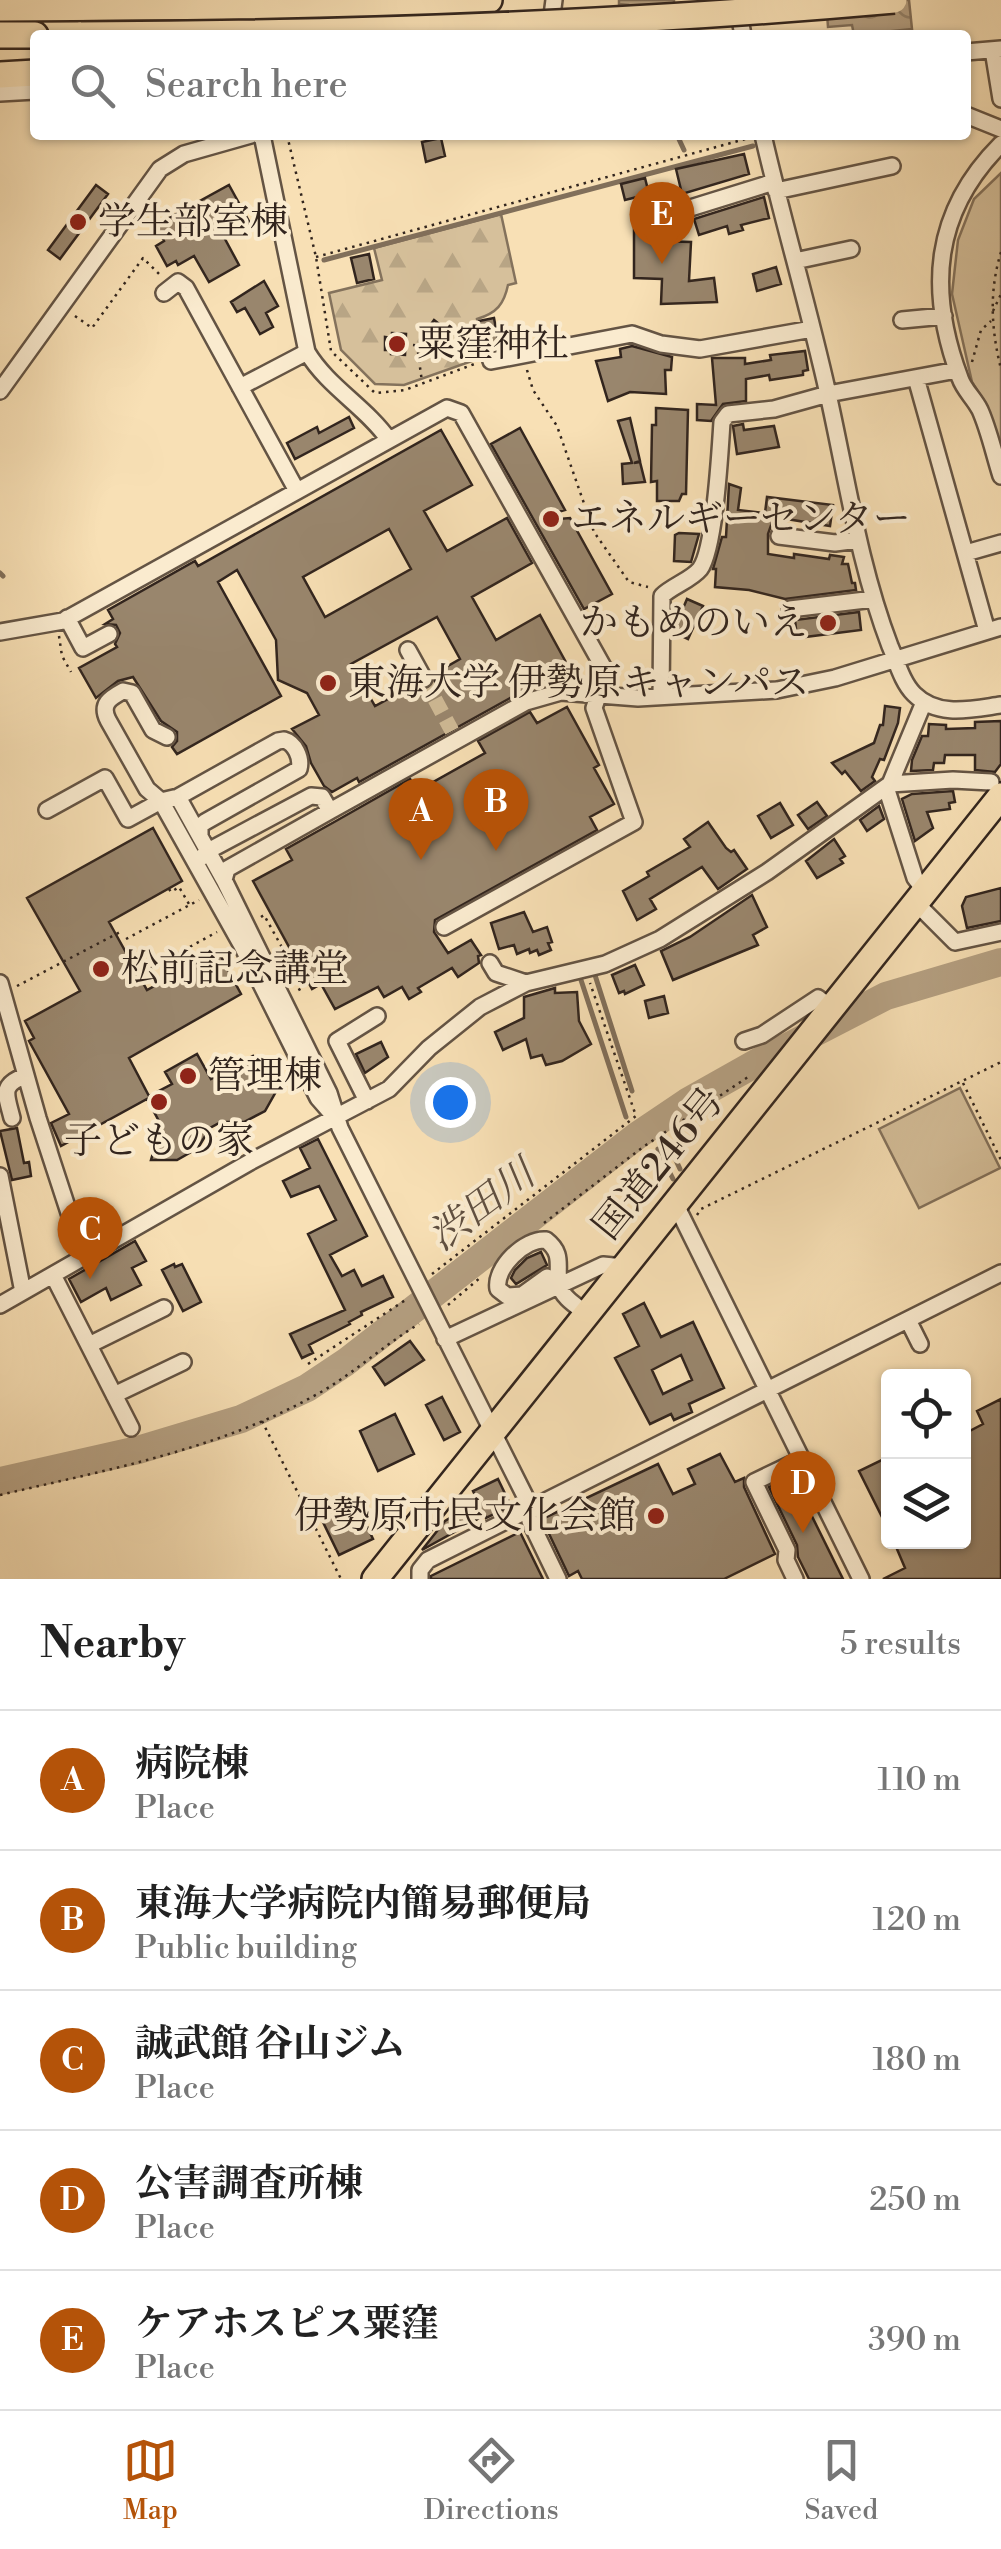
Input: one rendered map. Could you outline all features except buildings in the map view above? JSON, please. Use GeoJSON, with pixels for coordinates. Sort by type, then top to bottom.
{"type":"FeatureCollection","features":[{"type":"Feature","properties":{"kind":"highway"},"geometry":{"type":"LineString","coordinates":[[0,8],[490,0]]}},
{"type":"Feature","properties":{"kind":"highway"},"geometry":{"type":"LineString","coordinates":[[582,30],[894,0]]}},
{"type":"Feature","properties":{"kind":"highway"},"geometry":{"type":"LineString","coordinates":[[374,30],[712,16]]}},
{"type":"Feature","properties":{"kind":"highway"},"geometry":{"type":"LineString","coordinates":[[0,35],[30,35]]}},
{"type":"Feature","properties":{"kind":"highway"},"geometry":{"type":"LineString","coordinates":[[0,75],[30,73]]}},
{"type":"Feature","properties":{"kind":"highway","name":"国道246号"},"geometry":{"type":"LineString","coordinates":[[375,1579],[920,897],[996,789]]}},
{"type":"Feature","properties":{"kind":"street"},"geometry":{"type":"LineString","coordinates":[[550,30],[554,0]]}},
{"type":"Feature","properties":{"kind":"street"},"geometry":{"type":"LineString","coordinates":[[736,0],[742,30]]}},
{"type":"Feature","properties":{"kind":"street"},"geometry":{"type":"LineString","coordinates":[[971,52],[997,49],[1001,99]]}},
{"type":"Feature","properties":{"kind":"street"},"geometry":{"type":"LineString","coordinates":[[0,93],[30,91]]}},
{"type":"Feature","properties":{"kind":"street"},"geometry":{"type":"LineString","coordinates":[[971,117],[1001,128]]}},
{"type":"Feature","properties":{"kind":"street"},"geometry":{"type":"LineString","coordinates":[[189,140],[196,150]]}},
{"type":"Feature","properties":{"kind":"street"},"geometry":{"type":"LineString","coordinates":[[2,382],[148,184],[172,160],[233,140]]}},
{"type":"Feature","properties":{"kind":"street"},"geometry":{"type":"LineString","coordinates":[[263,140],[307,352],[320,372],[377,423],[389,440]]}},
{"type":"Feature","properties":{"kind":"street"},"geometry":{"type":"LineString","coordinates":[[763,140],[828,394],[858,540],[895,658],[907,684],[924,702],[956,711],[1001,704]]}},
{"type":"Feature","properties":{"kind":"street"},"geometry":{"type":"LineString","coordinates":[[1001,144],[959,196],[946,232],[940,280],[944,316],[964,369],[962,383],[979,409],[1001,476]]}},
{"type":"Feature","properties":{"kind":"street"},"geometry":{"type":"LineString","coordinates":[[657,210],[671,214],[775,186],[892,166]]}},
{"type":"Feature","properties":{"kind":"street"},"geometry":{"type":"LineString","coordinates":[[795,261],[851,249]]}},
{"type":"Feature","properties":{"kind":"street"},"geometry":{"type":"LineString","coordinates":[[167,289],[178,282],[186,288],[297,491]]}},
{"type":"Feature","properties":{"kind":"street"},"geometry":{"type":"LineString","coordinates":[[902,320],[944,316]]}},
{"type":"Feature","properties":{"kind":"street"},"geometry":{"type":"LineString","coordinates":[[484,356],[521,355],[632,334],[661,344],[700,349],[812,329]]}},
{"type":"Feature","properties":{"kind":"street"},"geometry":{"type":"LineString","coordinates":[[240,386],[307,352]]}},
{"type":"Feature","properties":{"kind":"street"},"geometry":{"type":"LineString","coordinates":[[661,698],[662,596],[700,569],[704,560],[712,522],[722,422],[728,414],[964,369]]}},
{"type":"Feature","properties":{"kind":"street"},"geometry":{"type":"LineString","coordinates":[[201,871],[223,873],[454,736],[543,696],[568,692],[661,698],[777,690],[834,678],[994,629],[966,553],[916,378]]}},
{"type":"Feature","properties":{"kind":"street"},"geometry":{"type":"LineString","coordinates":[[0,632],[61,620],[447,408],[462,414],[606,672],[594,708],[634,822],[444,928]]}},
{"type":"Feature","properties":{"kind":"street"},"geometry":{"type":"LineString","coordinates":[[780,536],[835,543],[858,540]]}},
{"type":"Feature","properties":{"kind":"street"},"geometry":{"type":"LineString","coordinates":[[966,553],[1001,543]]}},
{"type":"Feature","properties":{"kind":"street"},"geometry":{"type":"LineString","coordinates":[[790,609],[874,599]]}},
{"type":"Feature","properties":{"kind":"street"},"geometry":{"type":"LineString","coordinates":[[61,620],[84,648],[109,634]]}},
{"type":"Feature","properties":{"kind":"street"},"geometry":{"type":"LineString","coordinates":[[408,650],[424,680]]}},
{"type":"Feature","properties":{"kind":"street"},"geometry":{"type":"LineString","coordinates":[[166,736],[152,730],[132,693],[123,691],[107,702],[108,720],[147,789],[161,800],[318,1098],[334,1118],[492,1434],[558,1579]]}},
{"type":"Feature","properties":{"kind":"street"},"geometry":{"type":"LineString","coordinates":[[0,1305],[389,1089],[459,1022],[526,983],[605,964],[689,922],[888,786],[924,702]]}},
{"type":"Feature","properties":{"kind":"street"},"geometry":{"type":"LineString","coordinates":[[47,810],[105,778],[128,819],[161,800],[178,797],[278,741],[292,744],[300,759],[300,769],[200,826],[204,844],[201,871]]}},
{"type":"Feature","properties":{"kind":"street"},"geometry":{"type":"LineString","coordinates":[[888,786],[996,789]]}},
{"type":"Feature","properties":{"kind":"street"},"geometry":{"type":"LineString","coordinates":[[888,786],[920,897],[955,942],[1001,932]]}},
{"type":"Feature","properties":{"kind":"street"},"geometry":{"type":"LineString","coordinates":[[204,844],[311,796],[322,797],[330,811]]}},
{"type":"Feature","properties":{"kind":"street"},"geometry":{"type":"LineString","coordinates":[[178,797],[223,873],[328,1094],[334,1118]]}},
{"type":"Feature","properties":{"kind":"street"},"geometry":{"type":"LineString","coordinates":[[490,963],[496,974],[526,983]]}},
{"type":"Feature","properties":{"kind":"street"},"geometry":{"type":"LineString","coordinates":[[0,983],[25,1076],[72,1222],[87,1255]]}},
{"type":"Feature","properties":{"kind":"street"},"geometry":{"type":"LineString","coordinates":[[744,1041],[762,1035],[818,998],[836,1002]]}},
{"type":"Feature","properties":{"kind":"street"},"geometry":{"type":"LineString","coordinates":[[366,1101],[336,1041],[377,1016]]}},
{"type":"Feature","properties":{"kind":"street"},"geometry":{"type":"LineString","coordinates":[[12,1118],[5,1093],[7,1086],[25,1076]]}},
{"type":"Feature","properties":{"kind":"street"},"geometry":{"type":"LineString","coordinates":[[0,1176],[23,1292]]}},
{"type":"Feature","properties":{"kind":"street"},"geometry":{"type":"LineString","coordinates":[[675,1203],[862,1579]]}},
{"type":"Feature","properties":{"kind":"street"},"geometry":{"type":"LineString","coordinates":[[559,1284],[547,1278],[522,1295],[507,1296],[498,1289],[496,1280],[501,1269],[542,1238],[554,1246],[561,1261],[559,1284],[565,1296],[587,1314]]}},
{"type":"Feature","properties":{"kind":"street"},"geometry":{"type":"LineString","coordinates":[[445,1339],[603,1265],[624,1266]]}},
{"type":"Feature","properties":{"kind":"street"},"geometry":{"type":"LineString","coordinates":[[394,1556],[420,1574],[428,1560],[531,1516],[1001,1274]]}},
{"type":"Feature","properties":{"kind":"street"},"geometry":{"type":"LineString","coordinates":[[53,1275],[130,1428]]}},
{"type":"Feature","properties":{"kind":"street"},"geometry":{"type":"LineString","coordinates":[[90,1345],[164,1308]]}},
{"type":"Feature","properties":{"kind":"street"},"geometry":{"type":"LineString","coordinates":[[908,1320],[920,1344]]}},
{"type":"Feature","properties":{"kind":"street"},"geometry":{"type":"LineString","coordinates":[[114,1396],[183,1362]]}},
{"type":"Feature","properties":{"kind":"street"},"geometry":{"type":"LineString","coordinates":[[795,1579],[786,1560],[788,1550],[754,1482],[802,1459]]}},
{"type":"Feature","properties":{"kind":"path"},"geometry":{"type":"LineString","coordinates":[[288,140],[316,257],[331,350],[375,393],[405,390],[484,356]]}},
{"type":"Feature","properties":{"kind":"path"},"geometry":{"type":"LineString","coordinates":[[316,257],[744,140]]}},
{"type":"Feature","properties":{"kind":"path"},"geometry":{"type":"LineString","coordinates":[[1001,252],[992,312],[1001,369]]}},
{"type":"Feature","properties":{"kind":"path"},"geometry":{"type":"LineString","coordinates":[[66,310],[92,328],[143,258],[167,289]]}},
{"type":"Feature","properties":{"kind":"path"},"geometry":{"type":"LineString","coordinates":[[992,312],[1001,294]]}},
{"type":"Feature","properties":{"kind":"path"},"geometry":{"type":"LineString","coordinates":[[964,369],[981,330],[992,320]]}},
{"type":"Feature","properties":{"kind":"path"},"geometry":{"type":"LineString","coordinates":[[422,383],[415,345],[484,356]]}},
{"type":"Feature","properties":{"kind":"path"},"geometry":{"type":"LineString","coordinates":[[521,355],[533,390],[557,426],[594,532],[629,582],[651,588],[662,596]]}},
{"type":"Feature","properties":{"kind":"path"},"geometry":{"type":"LineString","coordinates":[[61,620],[62,656],[71,672]]}},
{"type":"Feature","properties":{"kind":"path"},"geometry":{"type":"LineString","coordinates":[[169,889],[171,892],[179,887],[189,905]]}},
{"type":"Feature","properties":{"kind":"path"},"geometry":{"type":"LineString","coordinates":[[126,940],[201,899]]}},
{"type":"Feature","properties":{"kind":"path"},"geometry":{"type":"LineString","coordinates":[[256,919],[264,915],[304,987],[294,993]]}},
{"type":"Feature","properties":{"kind":"path"},"geometry":{"type":"LineString","coordinates":[[275,934],[280,930]]}},
{"type":"Feature","properties":{"kind":"path"},"geometry":{"type":"LineString","coordinates":[[22,983],[122,931]]}},
{"type":"Feature","properties":{"kind":"path"},"geometry":{"type":"LineString","coordinates":[[144,972],[218,932]]}},
{"type":"Feature","properties":{"kind":"path"},"geometry":{"type":"LineString","coordinates":[[127,954],[132,951]]}},
{"type":"Feature","properties":{"kind":"path"},"geometry":{"type":"LineString","coordinates":[[432,1274],[636,1116],[584,968]]}},
{"type":"Feature","properties":{"kind":"path"},"geometry":{"type":"LineString","coordinates":[[701,1250],[703,1238],[696,1215],[701,1209],[1001,1062]]}},
{"type":"Feature","properties":{"kind":"path"},"geometry":{"type":"LineString","coordinates":[[532,1234],[643,1147],[748,1078]]}},
{"type":"Feature","properties":{"kind":"path"},"geometry":{"type":"LineString","coordinates":[[963,1081],[1001,1160]]}},
{"type":"Feature","properties":{"kind":"path"},"geometry":{"type":"LineString","coordinates":[[448,1305],[490,1270]]}},
{"type":"Feature","properties":{"kind":"path"},"geometry":{"type":"LineString","coordinates":[[308,1364],[420,1288]]}},
{"type":"Feature","properties":{"kind":"path"},"geometry":{"type":"LineString","coordinates":[[0,1495],[173,1453],[262,1421],[314,1397],[411,1328]]}},
{"type":"Feature","properties":{"kind":"path"},"geometry":{"type":"LineString","coordinates":[[262,1421],[341,1579]]}},
{"type":"Feature","properties":{"kind":"green space"},"geometry":{"type":"Polygon","coordinates":[[[1001,173],[1001,450],[986,404],[972,382],[952,294],[958,240],[974,199],[1001,173]]]}},
{"type":"Feature","properties":{"kind":"green space"},"geometry":{"type":"Polygon","coordinates":[[[501,214],[516,283],[508,285],[495,311],[477,319],[481,349],[475,360],[404,385],[375,384],[341,350],[329,293],[382,280],[374,248],[501,214]]]}},
{"type":"Feature","properties":{"kind":"green space"},"geometry":{"type":"Polygon","coordinates":[[[960,1088],[1000,1168],[919,1208],[879,1129],[960,1088]]]}},
{"type":"Feature","properties":{"kind":"water"},"geometry":{"type":"Polygon","coordinates":[[[619,0],[674,0],[674,30],[630,30],[628,5],[619,4],[619,0]]]}},
{"type":"Feature","properties":{"kind":"water"},"geometry":{"type":"Polygon","coordinates":[[[826,0],[909,0],[912,29],[828,27],[826,0]]]}},
{"type":"Feature","properties":{"kind":"waterway"},"geometry":{"type":"LineString","coordinates":[[679,140],[684,150]]}},
{"type":"Feature","properties":{"kind":"waterway"},"geometry":{"type":"LineString","coordinates":[[324,260],[753,146]]}},
{"type":"Feature","properties":{"kind":"waterway"},"geometry":{"type":"LineString","coordinates":[[0,573],[3,576]]}},
{"type":"Feature","properties":{"kind":"waterway","name":"渋田川"},"geometry":{"type":"LineString","coordinates":[[0,1481],[138,1450],[241,1419],[307,1388],[346,1362],[638,1135],[687,1102],[886,996],[1001,962]]}},
{"type":"Feature","properties":{"kind":"waterway"},"geometry":{"type":"LineString","coordinates":[[594,972],[632,1091]]}},
{"type":"Feature","properties":{"kind":"waterway"},"geometry":{"type":"LineString","coordinates":[[581,980],[626,1117]]}},
{"type":"Feature","properties":{"kind":"waterway"},"geometry":{"type":"LineString","coordinates":[[631,1127],[638,1135]]}},
{"type":"Feature","properties":{"kind":"waterway"},"geometry":{"type":"LineString","coordinates":[[658,1149],[673,1179]]}},
{"type":"Feature","properties":{"kind":"waterway"},"geometry":{"type":"LineString","coordinates":[[664,1161],[674,1156],[680,1169]]}},
{"type":"Feature","properties":{"kind":"tunnel"},"geometry":{"type":"LineString","coordinates":[[424,679],[452,731]]}},
{"type":"Feature","properties":{"kind":"place","name":"学生部室棟"},"geometry":{"type":"Point","coordinates":[78,222]}},
{"type":"Feature","properties":{"kind":"place","name":"ケアホスピス粟窪"},"geometry":{"type":"Point","coordinates":[662,264]}},
{"type":"Feature","properties":{"kind":"place","name":"粟窪神社"},"geometry":{"type":"Point","coordinates":[397,344]}},
{"type":"Feature","properties":{"kind":"place","name":"エネルギーセンター"},"geometry":{"type":"Point","coordinates":[551,519]}},
{"type":"Feature","properties":{"kind":"place","name":"かもめのいえ"},"geometry":{"type":"Point","coordinates":[828,623]}},
{"type":"Feature","properties":{"kind":"place","name":"東海大学 伊勢原キャンパス"},"geometry":{"type":"Point","coordinates":[328,683]}},
{"type":"Feature","properties":{"kind":"place","name":"東海大学病院内簡易郵便局"},"geometry":{"type":"Point","coordinates":[496,851]}},
{"type":"Feature","properties":{"kind":"place","name":"病院棟"},"geometry":{"type":"Point","coordinates":[421,860]}},
{"type":"Feature","properties":{"kind":"place","name":"松前記念講堂"},"geometry":{"type":"Point","coordinates":[101,969]}},
{"type":"Feature","properties":{"kind":"place","name":"管理棟"},"geometry":{"type":"Point","coordinates":[188,1076]}},
{"type":"Feature","properties":{"kind":"place","name":"子どもの家"},"geometry":{"type":"Point","coordinates":[159,1102]}},
{"type":"Feature","properties":{"kind":"place","name":"誠武館 谷山ジム"},"geometry":{"type":"Point","coordinates":[90,1279]}},
{"type":"Feature","properties":{"kind":"place","name":"伊勢原市民文化会館"},"geometry":{"type":"Point","coordinates":[656,1516]}},
{"type":"Feature","properties":{"kind":"place","name":"公害調査所棟"},"geometry":{"type":"Point","coordinates":[803,1533]}}]}
